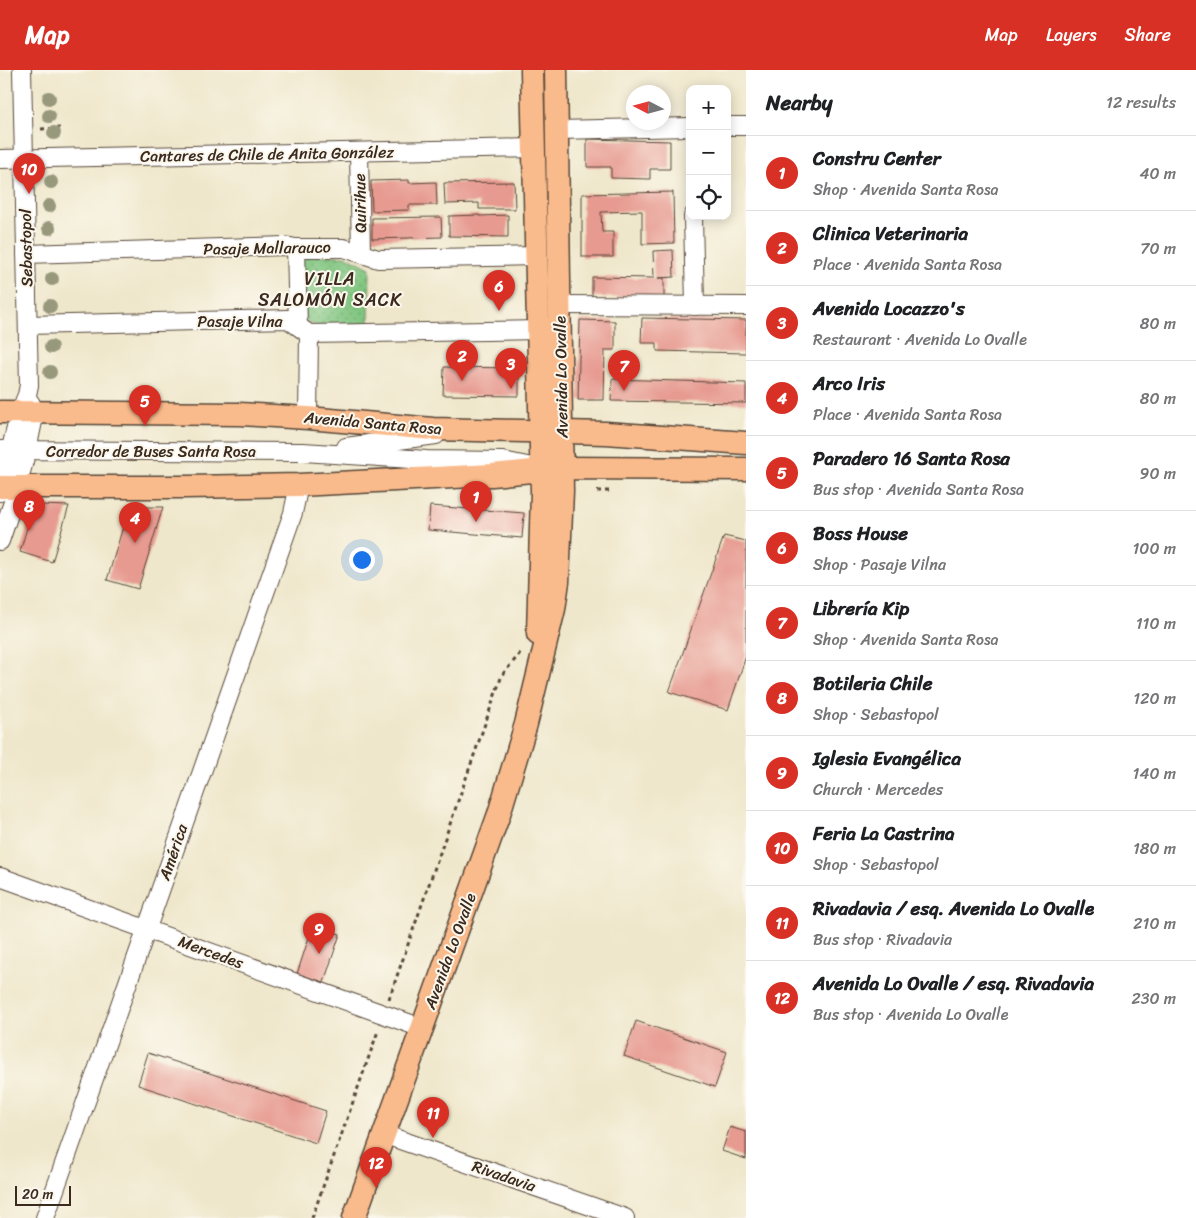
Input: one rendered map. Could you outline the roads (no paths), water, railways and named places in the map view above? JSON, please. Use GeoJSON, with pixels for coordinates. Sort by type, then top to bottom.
{"type":"FeatureCollection","features":[{"type":"Feature","properties":{"kind":"main road","name":"Avenida Lo Ovalle"},"geometry":{"type":"LineString","coordinates":[[532,70],[538,330],[551,433]]}},
{"type":"Feature","properties":{"kind":"main road","name":"Avenida Lo Ovalle"},"geometry":{"type":"LineString","coordinates":[[354,1218],[500,814],[516,764],[537,682],[542,508],[552,469],[551,433],[560,304],[556,70]]}},
{"type":"Feature","properties":{"kind":"main road","name":"Avenida Santa Rosa"},"geometry":{"type":"LineString","coordinates":[[21,408],[240,414],[462,430],[613,434],[746,443]]}},
{"type":"Feature","properties":{"kind":"main road"},"geometry":{"type":"LineString","coordinates":[[5,488],[299,485],[458,477],[552,469],[746,470]]}},
{"type":"Feature","properties":{"kind":"street","name":"Sebastopol"},"geometry":{"type":"LineString","coordinates":[[0,541],[5,488],[21,408],[29,385],[22,70]]}},
{"type":"Feature","properties":{"kind":"street"},"geometry":{"type":"LineString","coordinates":[[731,126],[746,126]]}},
{"type":"Feature","properties":{"kind":"street"},"geometry":{"type":"LineString","coordinates":[[557,130],[686,127]]}},
{"type":"Feature","properties":{"kind":"street","name":"Cantares de Chile de Anita González"},"geometry":{"type":"LineString","coordinates":[[0,160],[534,148]]}},
{"type":"Feature","properties":{"kind":"street","name":"Quirihue"},"geometry":{"type":"LineString","coordinates":[[359,152],[360,253]]}},
{"type":"Feature","properties":{"kind":"street"},"geometry":{"type":"LineString","coordinates":[[693,220],[695,306]]}},
{"type":"Feature","properties":{"kind":"street","name":"Pasaje Mallarauco"},"geometry":{"type":"LineString","coordinates":[[26,254],[285,246],[296,248],[344,248],[378,259],[536,256]]}},
{"type":"Feature","properties":{"kind":"street"},"geometry":{"type":"LineString","coordinates":[[296,248],[308,418]]}},
{"type":"Feature","properties":{"kind":"street"},"geometry":{"type":"LineString","coordinates":[[560,304],[746,306]]}},
{"type":"Feature","properties":{"kind":"street","name":"Pasaje Vilna"},"geometry":{"type":"LineString","coordinates":[[28,325],[288,319],[303,330],[538,330]]}},
{"type":"Feature","properties":{"kind":"street","name":"Corredor de Buses Santa Rosa"},"geometry":{"type":"LineString","coordinates":[[303,452],[423,437],[462,430]]}},
{"type":"Feature","properties":{"kind":"street","name":"Corredor de Buses Santa Rosa"},"geometry":{"type":"LineString","coordinates":[[13,450],[303,452],[427,460],[503,461],[552,469]]}},
{"type":"Feature","properties":{"kind":"street","name":"América"},"geometry":{"type":"LineString","coordinates":[[45,1218],[293,513],[299,485]]}},
{"type":"Feature","properties":{"kind":"street","name":"Mercedes"},"geometry":{"type":"LineString","coordinates":[[0,877],[422,1028]]}},
{"type":"Feature","properties":{"kind":"street","name":"Rivadavia"},"geometry":{"type":"LineString","coordinates":[[383,1134],[625,1218]]}},
{"type":"Feature","properties":{"kind":"place","name":"Feria La Castrina"},"geometry":{"type":"Point","coordinates":[29,194]}},
{"type":"Feature","properties":{"kind":"place","name":"Boss House"},"geometry":{"type":"Point","coordinates":[499,311]}},
{"type":"Feature","properties":{"kind":"place","name":"Clinica Veterinaria"},"geometry":{"type":"Point","coordinates":[462,381]}},
{"type":"Feature","properties":{"kind":"place","name":"Avenida Locazzo's"},"geometry":{"type":"Point","coordinates":[511,389]}},
{"type":"Feature","properties":{"kind":"place","name":"Librería Kip"},"geometry":{"type":"Point","coordinates":[624,391]}},
{"type":"Feature","properties":{"kind":"place","name":"Paradero 16 Santa Rosa"},"geometry":{"type":"Point","coordinates":[145,426]}},
{"type":"Feature","properties":{"kind":"place","name":"Constru Center"},"geometry":{"type":"Point","coordinates":[476,522]}},
{"type":"Feature","properties":{"kind":"place","name":"Botileria Chile"},"geometry":{"type":"Point","coordinates":[29,531]}},
{"type":"Feature","properties":{"kind":"place","name":"Arco Iris"},"geometry":{"type":"Point","coordinates":[135,543]}},
{"type":"Feature","properties":{"kind":"place","name":"Iglesia Evangélica"},"geometry":{"type":"Point","coordinates":[319,954]}},
{"type":"Feature","properties":{"kind":"place","name":"Rivadavia / esq. Avenida Lo Ovalle"},"geometry":{"type":"Point","coordinates":[433,1138]}},
{"type":"Feature","properties":{"kind":"place","name":"Avenida Lo Ovalle / esq. Rivadavia"},"geometry":{"type":"Point","coordinates":[376,1188]}},
{"type":"Feature","properties":{"kind":"district","name":"VILLA SALOMÓN SACK"},"geometry":{"type":"Point","coordinates":[330,289]}}]}
